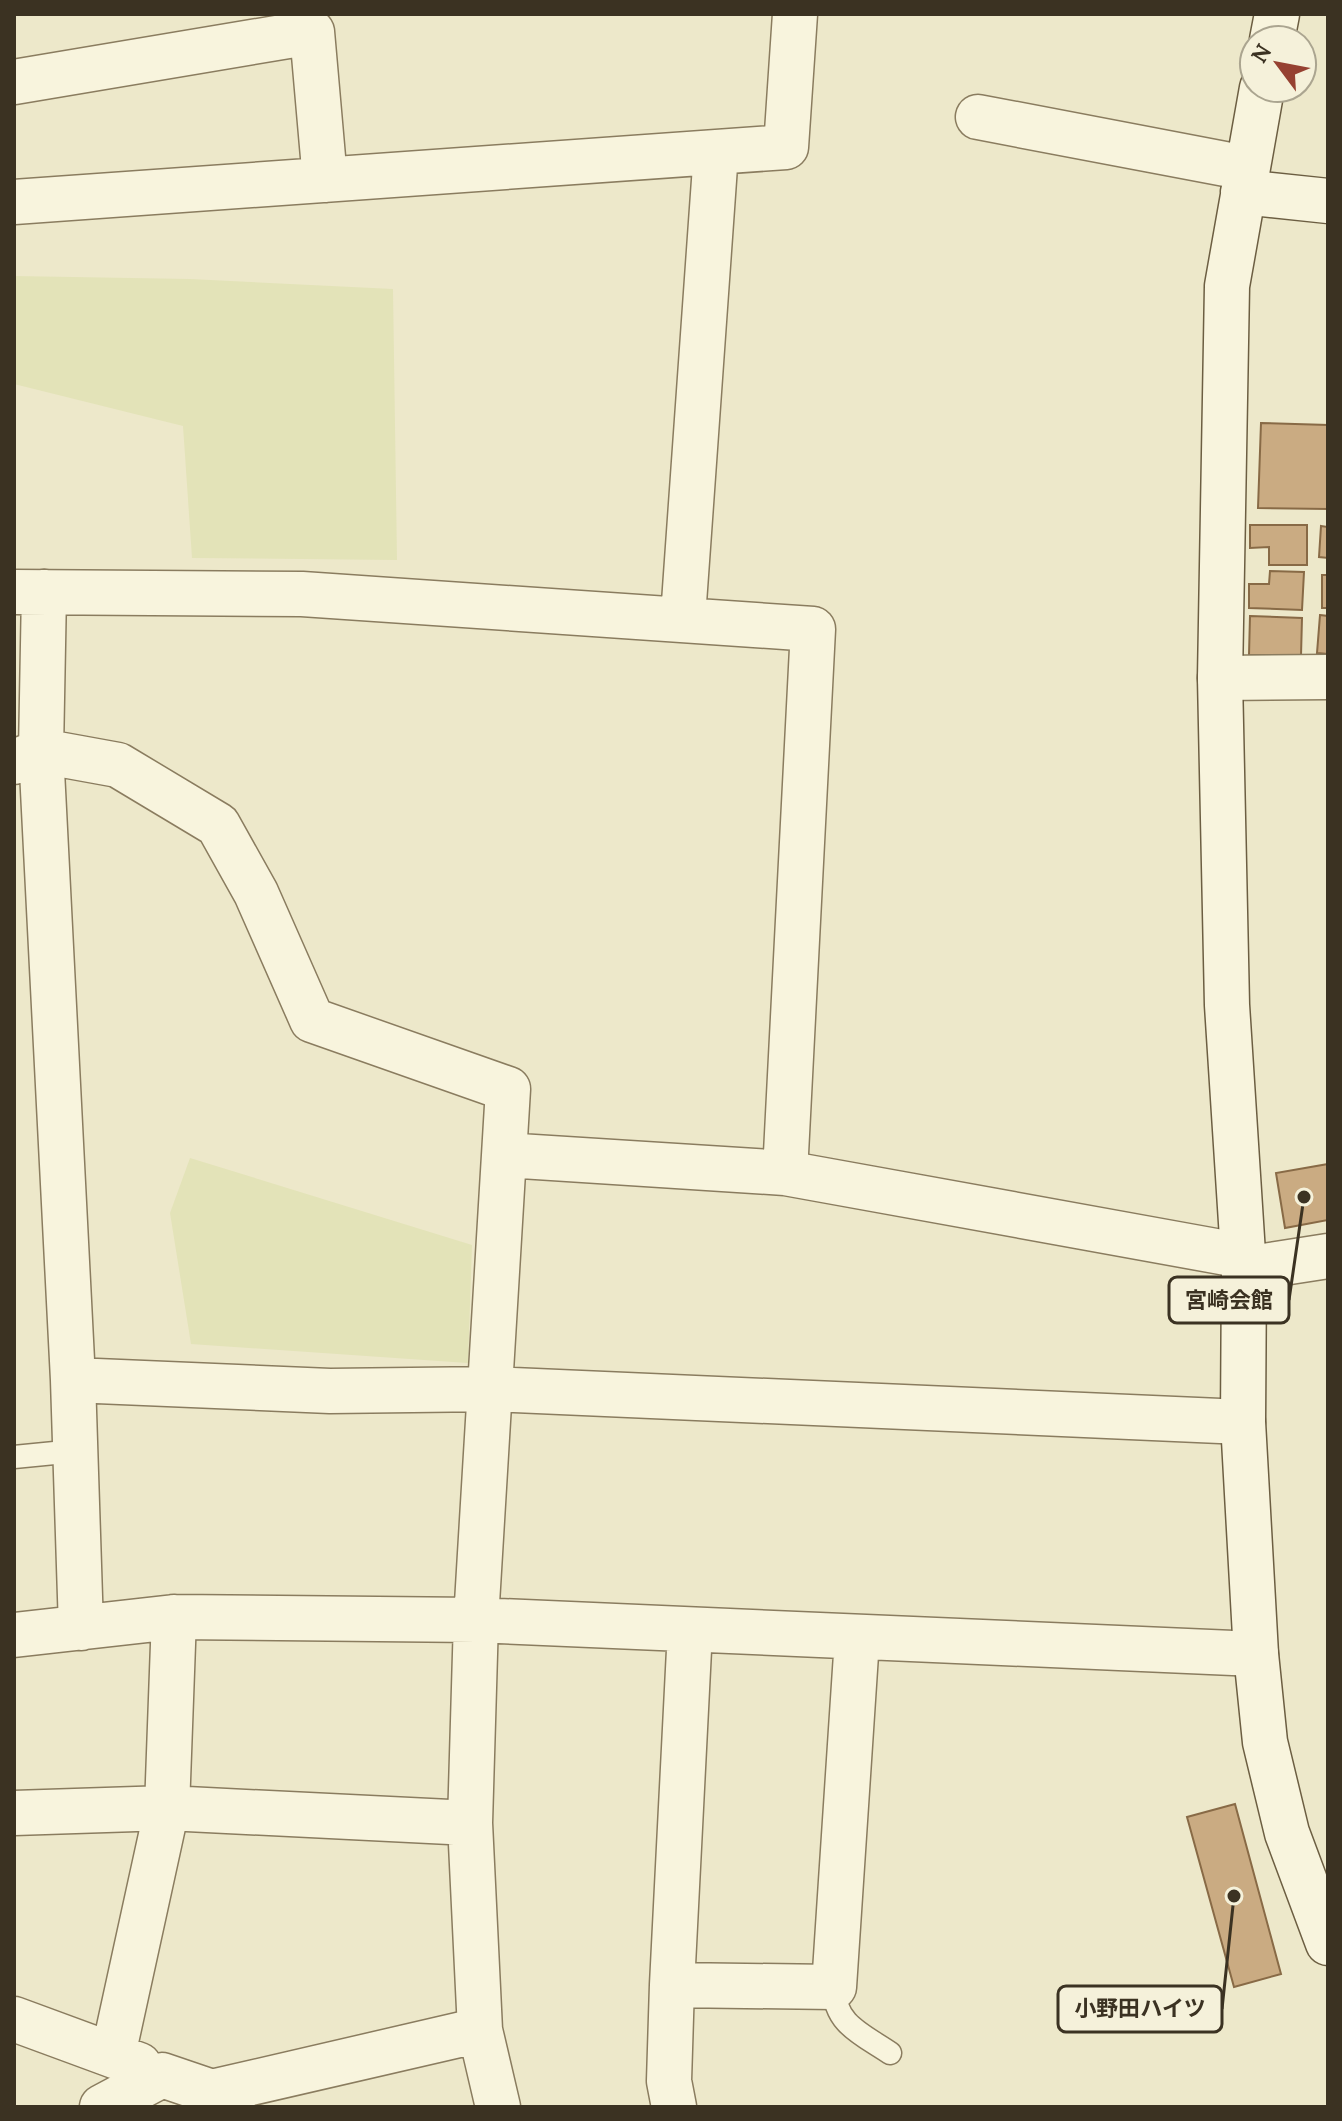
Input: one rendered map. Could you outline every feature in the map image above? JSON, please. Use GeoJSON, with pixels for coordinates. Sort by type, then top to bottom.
{"type":"FeatureCollection","features":[{"type":"Feature","properties":{"kind":"street"},"geometry":{"type":"LineString","coordinates":[[14,202],[786,147],[795,14]]}},
{"type":"Feature","properties":{"kind":"street"},"geometry":{"type":"LineString","coordinates":[[14,82],[312,32],[325,180]]}},
{"type":"Feature","properties":{"kind":"street"},"geometry":{"type":"LineString","coordinates":[[1259,104],[1227,286],[1220,678],[1227,1005],[1244,1263],[1243,1422],[1256,1654],[1265,1742],[1287,1833],[1327,1940]]}},
{"type":"Feature","properties":{"kind":"street"},"geometry":{"type":"LineString","coordinates":[[978,117],[1328,201]]}},
{"type":"Feature","properties":{"kind":"street"},"geometry":{"type":"LineString","coordinates":[[683,617],[716,152]]}},
{"type":"Feature","properties":{"kind":"street"},"geometry":{"type":"LineString","coordinates":[[81,1628],[73,1380],[28,756],[29,592],[302,594],[683,617],[813,629],[785,1173]]}},
{"type":"Feature","properties":{"kind":"street"},"geometry":{"type":"LineString","coordinates":[[1220,678],[1328,677]]}},
{"type":"Feature","properties":{"kind":"street"},"geometry":{"type":"LineString","coordinates":[[28,756],[118,765],[218,825],[256,893],[312,1020],[508,1089],[493,1389],[476,1620],[470,1823],[480,2030],[498,2107]]}},
{"type":"Feature","properties":{"kind":"street"},"geometry":{"type":"LineString","coordinates":[[505,1155],[785,1173],[1244,1263],[1328,1256]]}},
{"type":"Feature","properties":{"kind":"street"},"geometry":{"type":"LineString","coordinates":[[73,1380],[330,1391],[493,1389],[1243,1422]]}},
{"type":"Feature","properties":{"kind":"street"},"geometry":{"type":"LineString","coordinates":[[14,1635],[174,1617],[476,1620],[1256,1654]]}},
{"type":"Feature","properties":{"kind":"street"},"geometry":{"type":"LineString","coordinates":[[113,2055],[167,1808],[174,1617]]}},
{"type":"Feature","properties":{"kind":"street"},"geometry":{"type":"LineString","coordinates":[[674,2107],[669,2081],[672,1985],[690,1630]]}},
{"type":"Feature","properties":{"kind":"street"},"geometry":{"type":"LineString","coordinates":[[672,1985],[834,1987],[857,1639]]}},
{"type":"Feature","properties":{"kind":"street"},"geometry":{"type":"LineString","coordinates":[[14,1813],[167,1808],[470,1823]]}},
{"type":"Feature","properties":{"kind":"street"},"geometry":{"type":"LineString","coordinates":[[14,2019],[113,2055],[213,2100],[480,2030]]}},
{"type":"Feature","properties":{"kind":"street"},"geometry":{"type":"LineString","coordinates":[[114,2104],[162,2075]]}},
{"type":"Feature","properties":{"kind":"lane"},"geometry":{"type":"LineString","coordinates":[[14,1457],[75,1451]]}},
{"type":"Feature","properties":{"kind":"lane"},"geometry":{"type":"LineString","coordinates":[[834,1987],[834,2005],[847,2024],[890,2053]]}},
{"type":"Feature","properties":{"kind":"green space"},"geometry":{"type":"Polygon","coordinates":[[[14,276],[190,279],[393,289],[397,560],[192,558],[183,426],[14,384],[14,276]]]}},
{"type":"Feature","properties":{"kind":"green space"},"geometry":{"type":"Polygon","coordinates":[[[190,1158],[472,1245],[468,1363],[191,1344],[170,1213],[190,1158]]]}},
{"type":"Feature","properties":{"kind":"building"},"geometry":{"type":"Polygon","coordinates":[[[1261,423],[1328,425],[1328,509],[1258,508],[1261,423]]]}},
{"type":"Feature","properties":{"kind":"building"},"geometry":{"type":"Polygon","coordinates":[[[1250,525],[1307,525],[1307,565],[1269,565],[1269,547],[1250,548],[1250,525]]]}},
{"type":"Feature","properties":{"kind":"building"},"geometry":{"type":"Polygon","coordinates":[[[1321,526],[1328,527],[1328,558],[1319,557],[1321,526]]]}},
{"type":"Feature","properties":{"kind":"building"},"geometry":{"type":"Polygon","coordinates":[[[1270,571],[1304,572],[1302,610],[1249,608],[1249,584],[1269,584],[1270,571]]]}},
{"type":"Feature","properties":{"kind":"building"},"geometry":{"type":"Polygon","coordinates":[[[1322,575],[1328,575],[1328,608],[1322,608],[1322,575]]]}},
{"type":"Feature","properties":{"kind":"building"},"geometry":{"type":"Polygon","coordinates":[[[1320,615],[1328,616],[1328,654],[1317,653],[1320,615]]]}},
{"type":"Feature","properties":{"kind":"building"},"geometry":{"type":"Polygon","coordinates":[[[1250,616],[1302,618],[1301,656],[1249,655],[1250,616]]]}},
{"type":"Feature","properties":{"kind":"building"},"geometry":{"type":"Polygon","coordinates":[[[1328,1164],[1328,1220],[1285,1228],[1276,1173],[1328,1164]]]}},
{"type":"Feature","properties":{"kind":"building"},"geometry":{"type":"Polygon","coordinates":[[[1235,1804],[1281,1974],[1234,1987],[1187,1817],[1235,1804]]]}},
{"type":"Feature","properties":{"kind":"place","name":"宮崎会館"},"geometry":{"type":"Point","coordinates":[1304,1197]}},
{"type":"Feature","properties":{"kind":"place","name":"小野田ハイツ"},"geometry":{"type":"Point","coordinates":[1234,1896]}}]}
